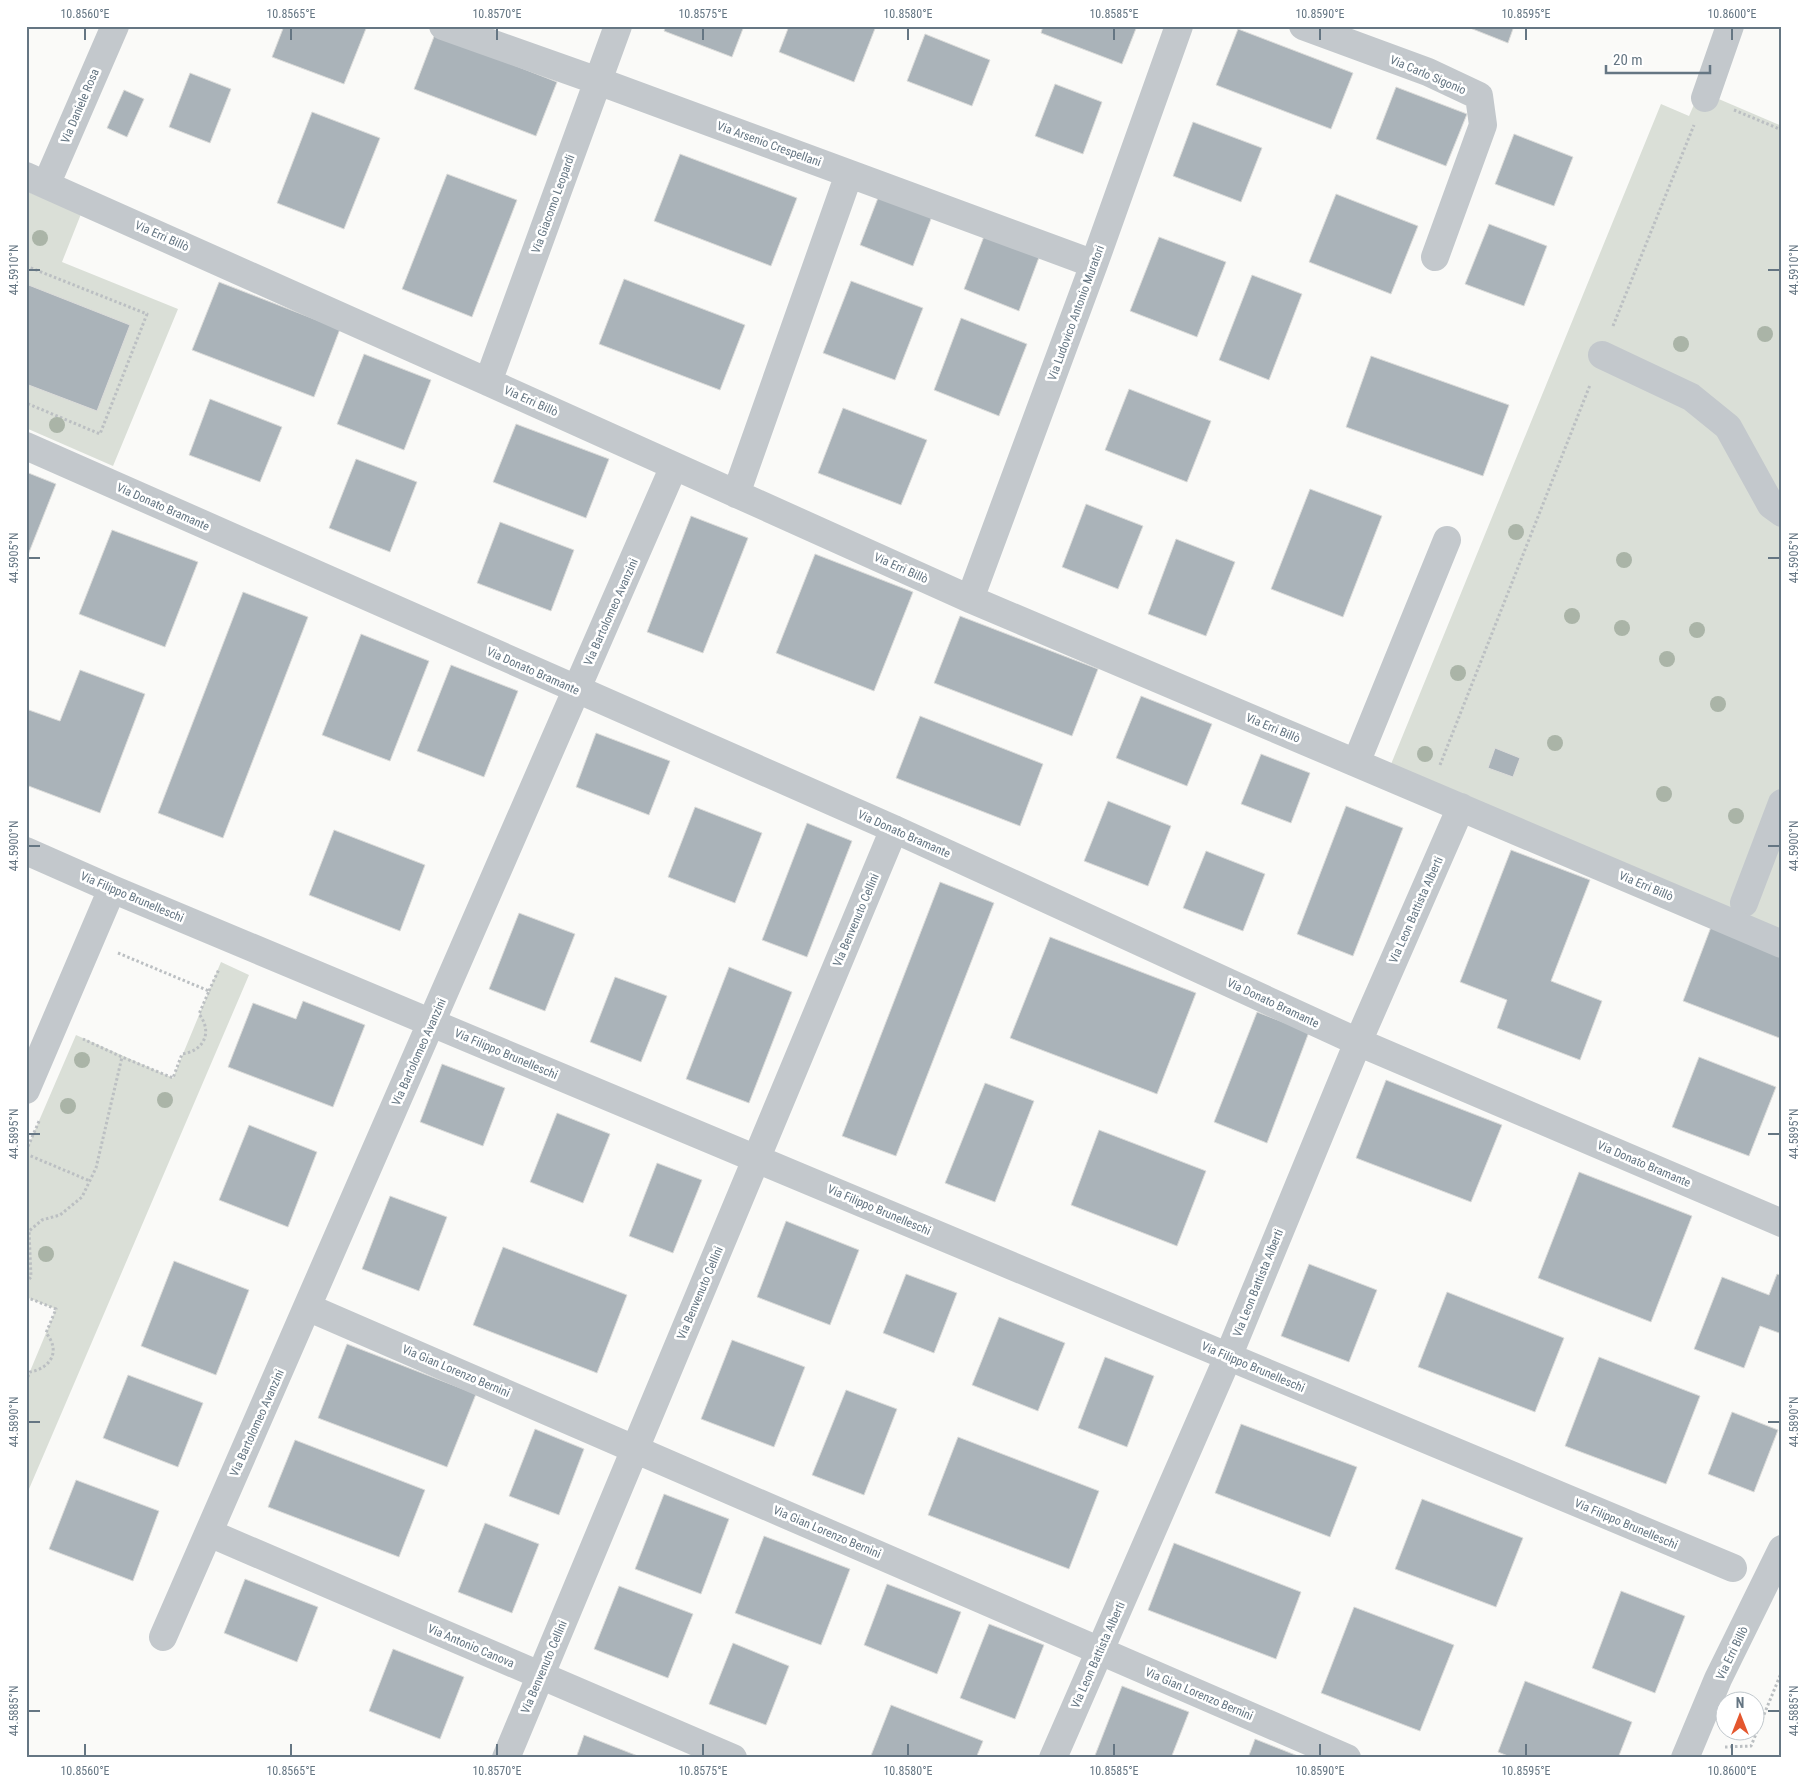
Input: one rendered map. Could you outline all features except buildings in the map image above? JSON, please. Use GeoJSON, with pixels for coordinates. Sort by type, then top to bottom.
{"type":"FeatureCollection","features":[{"type":"Feature","properties":{"kind":"street","name":"Via Daniele Rosa"},"geometry":{"type":"LineString","coordinates":[[36,181],[115,26]]}},
{"type":"Feature","properties":{"kind":"street","name":"Via Arsenio Crespellani"},"geometry":{"type":"LineString","coordinates":[[444,26],[1094,264]]}},
{"type":"Feature","properties":{"kind":"street","name":"Via Giacomo Leopardi"},"geometry":{"type":"LineString","coordinates":[[488,382],[618,26]]}},
{"type":"Feature","properties":{"kind":"street","name":"Via Ludovico Antonio Muratori"},"geometry":{"type":"LineString","coordinates":[[970,599],[1094,264],[1179,26]]}},
{"type":"Feature","properties":{"kind":"street","name":"Via Carlo Sigonio"},"geometry":{"type":"LineString","coordinates":[[1303,26],[1428,72],[1479,96],[1483,125],[1435,257]]}},
{"type":"Feature","properties":{"kind":"street"},"geometry":{"type":"LineString","coordinates":[[1705,98],[1730,26]]}},
{"type":"Feature","properties":{"kind":"street"},"geometry":{"type":"LineString","coordinates":[[736,494],[849,174]]}},
{"type":"Feature","properties":{"kind":"street","name":"Via Erri Billò"},"geometry":{"type":"LineString","coordinates":[[36,181],[970,599],[1782,944]]}},
{"type":"Feature","properties":{"kind":"street"},"geometry":{"type":"LineString","coordinates":[[1602,355],[1691,397],[1728,426],[1771,505],[1782,513]]}},
{"type":"Feature","properties":{"kind":"street","name":"Via Donato Bramante"},"geometry":{"type":"LineString","coordinates":[[26,446],[894,829],[1358,1042],[1782,1223]]}},
{"type":"Feature","properties":{"kind":"street","name":"Via Bartolomeo Avanzini"},"geometry":{"type":"LineString","coordinates":[[163,1637],[674,466]]}},
{"type":"Feature","properties":{"kind":"street"},"geometry":{"type":"LineString","coordinates":[[1356,763],[1447,540]]}},
{"type":"Feature","properties":{"kind":"street"},"geometry":{"type":"LineString","coordinates":[[1744,903],[1782,803]]}},
{"type":"Feature","properties":{"kind":"street","name":"Via Leon Battista Alberti"},"geometry":{"type":"LineString","coordinates":[[1053,1758],[1228,1357],[1358,1042],[1461,807]]}},
{"type":"Feature","properties":{"kind":"street","name":"Via Benvenuto Cellini"},"geometry":{"type":"LineString","coordinates":[[506,1758],[894,829]]}},
{"type":"Feature","properties":{"kind":"street","name":"Via Filippo Brunelleschi"},"geometry":{"type":"LineString","coordinates":[[26,851],[431,1023],[1733,1568]]}},
{"type":"Feature","properties":{"kind":"street"},"geometry":{"type":"LineString","coordinates":[[26,1090],[112,889]]}},
{"type":"Feature","properties":{"kind":"street","name":"Via Gian Lorenzo Bernini"},"geometry":{"type":"LineString","coordinates":[[308,1307],[1347,1758]]}},
{"type":"Feature","properties":{"kind":"street","name":"Via Antonio Canova"},"geometry":{"type":"LineString","coordinates":[[209,1533],[733,1758]]}},
{"type":"Feature","properties":{"kind":"street","name":"Via Erri Billò"},"geometry":{"type":"LineString","coordinates":[[1685,1758],[1718,1679],[1782,1549]]}},
{"type":"Feature","properties":{"kind":"path"},"geometry":{"type":"LineString","coordinates":[[1428,794],[1705,98],[1782,130]]}},
{"type":"Feature","properties":{"kind":"path"},"geometry":{"type":"LineString","coordinates":[[26,266],[147,314],[100,434],[26,403]]}},
{"type":"Feature","properties":{"kind":"path"},"geometry":{"type":"LineString","coordinates":[[113,951],[209,991]]}},
{"type":"Feature","properties":{"kind":"path"},"geometry":{"type":"LineString","coordinates":[[76,1035],[173,1078],[182,1054],[191,1053],[197,1049],[204,1039],[205,1026],[199,1014],[221,962]]}},
{"type":"Feature","properties":{"kind":"path"},"geometry":{"type":"LineString","coordinates":[[26,1283],[31,1277],[29,1231],[42,1220],[60,1214],[82,1197],[96,1168],[122,1057]]}},
{"type":"Feature","properties":{"kind":"path"},"geometry":{"type":"LineString","coordinates":[[42,1115],[26,1152],[90,1180]]}},
{"type":"Feature","properties":{"kind":"path"},"geometry":{"type":"LineString","coordinates":[[26,1296],[56,1309],[46,1333],[53,1344],[52,1358],[44,1368],[30,1372],[26,1381]]}},
{"type":"Feature","properties":{"kind":"path"},"geometry":{"type":"LineString","coordinates":[[1721,1752],[1724,1747],[1751,1746],[1782,1671]]}},
{"type":"Feature","properties":{"kind":"shaded area"},"geometry":{"type":"Polygon","coordinates":[[[1700,91],[1782,126],[1782,934],[1387,774],[1661,104],[1689,116],[1700,91]]]}},
{"type":"Feature","properties":{"kind":"shaded area"},"geometry":{"type":"Polygon","coordinates":[[[26,191],[81,214],[62,262],[178,309],[113,466],[26,428],[26,191]]]}},
{"type":"Feature","properties":{"kind":"shaded area"},"geometry":{"type":"Polygon","coordinates":[[[221,962],[249,975],[26,1496],[26,1381],[56,1309],[26,1297],[26,1151],[76,1035],[173,1078],[221,962]]]}}]}
